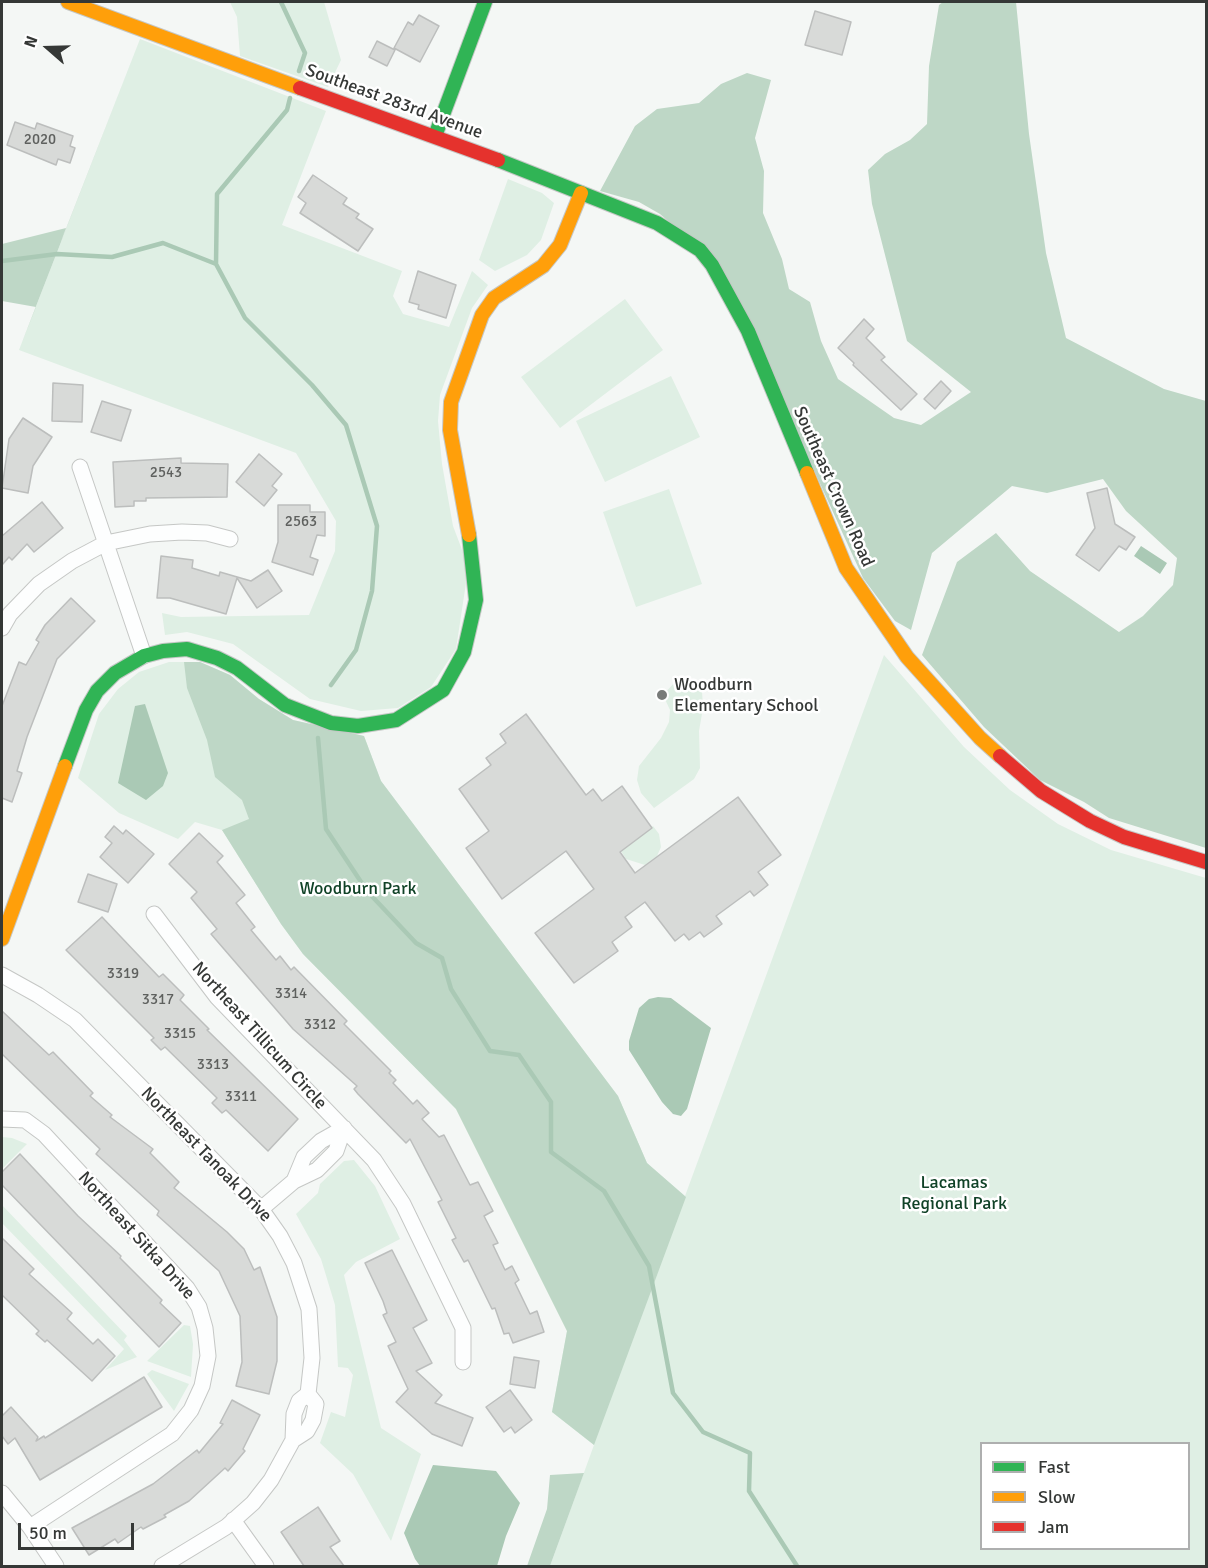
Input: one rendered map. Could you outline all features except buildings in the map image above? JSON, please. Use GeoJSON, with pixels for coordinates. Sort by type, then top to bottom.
{"type":"FeatureCollection","features":[{"type":"Feature","properties":{"kind":"street","name":"Southeast 283rd Avenue"},"geometry":{"type":"LineString","coordinates":[[68,2],[435,136],[581,193],[657,223],[700,250]]}},
{"type":"Feature","properties":{"kind":"street"},"geometry":{"type":"LineString","coordinates":[[435,136],[485,2]]}},
{"type":"Feature","properties":{"kind":"street"},"geometry":{"type":"LineString","coordinates":[[2,939],[86,710],[97,691],[114,673],[144,656],[163,651],[188,649],[217,658],[237,668],[285,705],[340,724],[366,725],[396,720],[421,707],[443,690],[464,651],[476,600],[474,563],[450,430],[451,402],[482,315],[494,298],[543,266],[560,245],[581,193]]}},
{"type":"Feature","properties":{"kind":"street","name":"Southeast Crown Road"},"geometry":{"type":"LineString","coordinates":[[700,250],[712,265],[748,331],[846,568],[907,657],[980,738],[1041,791],[1090,821],[1124,837],[1206,862]]}},
{"type":"Feature","properties":{"kind":"street"},"geometry":{"type":"LineString","coordinates":[[80,466],[144,656]]}},
{"type":"Feature","properties":{"kind":"street"},"geometry":{"type":"LineString","coordinates":[[2,628],[10,614],[39,584],[72,561],[106,543],[150,534],[182,532],[207,533],[230,539]]}},
{"type":"Feature","properties":{"kind":"street","name":"Northeast Tillicum Circle"},"geometry":{"type":"LineString","coordinates":[[154,914],[217,997],[374,1160],[403,1203],[463,1328],[463,1362]]}},
{"type":"Feature","properties":{"kind":"street","name":"Northeast Tanoak Drive"},"geometry":{"type":"LineString","coordinates":[[2,975],[38,995],[75,1020],[261,1209],[280,1236],[294,1263],[309,1309],[312,1358],[308,1394],[316,1404],[313,1420],[307,1431],[293,1440],[272,1479],[253,1503],[233,1520],[162,1566]]}},
{"type":"Feature","properties":{"kind":"street","name":"Northeast Sitka Drive"},"geometry":{"type":"LineString","coordinates":[[2,1119],[26,1120],[44,1134],[187,1288],[199,1307],[205,1328],[208,1356],[202,1386],[191,1410],[172,1434],[30,1527]]}},
{"type":"Feature","properties":{"kind":"street","name":"Northeast Tillicum Circle"},"geometry":{"type":"LineString","coordinates":[[261,1209],[294,1181],[304,1157],[321,1141],[344,1128]]}},
{"type":"Feature","properties":{"kind":"street"},"geometry":{"type":"LineString","coordinates":[[2,1493],[30,1527],[56,1566]]}},
{"type":"Feature","properties":{"kind":"street"},"geometry":{"type":"LineString","coordinates":[[233,1520],[266,1566]]}},
{"type":"Feature","properties":{"kind":"green space"},"geometry":{"type":"Polygon","coordinates":[[[230,2],[324,2],[341,60],[328,87],[240,56],[237,17],[230,2]]]}},
{"type":"Feature","properties":{"kind":"green space"},"geometry":{"type":"Polygon","coordinates":[[[943,2],[1016,2],[1029,134],[1046,253],[1066,338],[1164,389],[1206,401],[1206,848],[1109,818],[1084,802],[1040,780],[984,727],[922,655],[957,562],[996,533],[1030,571],[1119,632],[1143,616],[1173,585],[1177,558],[1126,511],[1103,479],[1047,493],[1012,486],[932,553],[911,630],[895,621],[863,578],[723,270],[660,214],[639,202],[600,191],[635,126],[657,109],[699,103],[721,84],[747,73],[771,80],[755,138],[764,171],[763,213],[782,259],[789,289],[810,302],[821,341],[838,379],[894,418],[921,425],[971,392],[907,341],[872,204],[868,170],[885,154],[910,140],[927,124],[929,66],[939,5],[943,2]]]}},
{"type":"Feature","properties":{"kind":"green space"},"geometry":{"type":"Polygon","coordinates":[[[140,39],[326,111],[282,225],[402,271],[393,296],[403,314],[449,327],[472,271],[488,285],[472,308],[440,395],[438,421],[442,464],[453,526],[464,555],[466,583],[456,649],[431,687],[398,708],[361,711],[310,699],[233,644],[187,632],[165,635],[162,613],[181,617],[309,615],[335,551],[336,521],[296,453],[19,350],[140,39]]]}},
{"type":"Feature","properties":{"kind":"green space"},"geometry":{"type":"Polygon","coordinates":[[[140,39],[36,307],[2,301],[2,244],[66,228],[60,244],[140,39]]]}},
{"type":"Feature","properties":{"kind":"green space"},"geometry":{"type":"Polygon","coordinates":[[[508,179],[542,193],[554,203],[541,240],[527,255],[495,271],[479,260],[508,179]]]}},
{"type":"Feature","properties":{"kind":"green space"},"geometry":{"type":"Polygon","coordinates":[[[625,299],[663,350],[560,428],[521,377],[625,299]]]}},
{"type":"Feature","properties":{"kind":"green space"},"geometry":{"type":"Polygon","coordinates":[[[671,376],[700,437],[605,482],[576,421],[671,376]]]}},
{"type":"Feature","properties":{"kind":"green space"},"geometry":{"type":"Polygon","coordinates":[[[669,489],[702,584],[636,607],[603,512],[669,489]]]}},
{"type":"Feature","properties":{"kind":"green space","name":"Lacamas Regional Park"},"geometry":{"type":"Polygon","coordinates":[[[884,655],[964,747],[1010,790],[1058,824],[1111,850],[1206,878],[1206,1566],[550,1566],[594,1445],[552,1412],[567,1331],[456,1109],[303,954],[281,924],[222,830],[195,822],[178,839],[119,813],[78,778],[99,714],[118,689],[139,672],[169,662],[200,662],[230,675],[259,699],[293,720],[364,736],[381,781],[618,1096],[647,1163],[685,1196],[884,655]]]}},
{"type":"Feature","properties":{"kind":"green space","name":"Woodburn Park"},"geometry":{"type":"Polygon","coordinates":[[[184,662],[200,662],[230,675],[259,699],[293,720],[364,736],[381,781],[618,1096],[647,1163],[686,1197],[594,1445],[552,1412],[567,1331],[456,1109],[303,954],[281,924],[222,830],[249,819],[242,800],[215,777],[207,740],[187,688],[184,662]]]}},
{"type":"Feature","properties":{"kind":"green space"},"geometry":{"type":"Polygon","coordinates":[[[687,679],[697,683],[702,691],[703,708],[699,731],[700,768],[694,779],[654,808],[641,793],[637,780],[639,766],[661,738],[669,722],[670,710],[663,695],[675,682],[687,679]]]}},
{"type":"Feature","properties":{"kind":"green space"},"geometry":{"type":"Polygon","coordinates":[[[653,826],[659,834],[661,847],[657,856],[645,865],[626,859],[621,851],[653,826]]]}},
{"type":"Feature","properties":{"kind":"green space"},"geometry":{"type":"Polygon","coordinates":[[[2,1137],[27,1144],[2,1169],[2,1137]]]}},
{"type":"Feature","properties":{"kind":"green space"},"geometry":{"type":"Polygon","coordinates":[[[354,1160],[375,1186],[400,1239],[356,1262],[344,1275],[381,1428],[421,1454],[391,1541],[353,1474],[320,1443],[331,1412],[345,1417],[353,1375],[348,1368],[338,1367],[335,1305],[321,1259],[296,1214],[318,1193],[320,1184],[344,1161],[354,1160]]]}},
{"type":"Feature","properties":{"kind":"green space"},"geometry":{"type":"Polygon","coordinates":[[[2,1205],[127,1336],[124,1340],[137,1357],[105,1370],[124,1349],[2,1223],[2,1205]]]}},
{"type":"Feature","properties":{"kind":"green space"},"geometry":{"type":"Polygon","coordinates":[[[184,1325],[190,1326],[193,1344],[191,1377],[147,1361],[184,1325]]]}},
{"type":"Feature","properties":{"kind":"green space"},"geometry":{"type":"Polygon","coordinates":[[[152,1370],[189,1384],[174,1411],[147,1374],[152,1370]]]}},
{"type":"Feature","properties":{"kind":"green space"},"geometry":{"type":"Polygon","coordinates":[[[584,1473],[550,1566],[527,1566],[547,1509],[550,1475],[584,1473]]]}},
{"type":"Feature","properties":{"kind":"shaded area"},"geometry":{"type":"Polygon","coordinates":[[[1141,546],[1167,563],[1160,574],[1134,556],[1141,546]]]}},
{"type":"Feature","properties":{"kind":"shaded area"},"geometry":{"type":"Polygon","coordinates":[[[145,704],[168,773],[163,786],[146,800],[118,783],[135,706],[145,704]]]}},
{"type":"Feature","properties":{"kind":"shaded area"},"geometry":{"type":"Polygon","coordinates":[[[671,998],[711,1028],[687,1109],[681,1116],[673,1114],[662,1102],[629,1050],[629,1041],[639,1008],[649,999],[671,998]]]}},
{"type":"Feature","properties":{"kind":"shaded area"},"geometry":{"type":"Polygon","coordinates":[[[433,1465],[496,1471],[520,1503],[506,1536],[497,1566],[420,1566],[415,1559],[404,1533],[433,1465]]]}},
{"type":"Feature","properties":{"kind":"waterway"},"geometry":{"type":"LineString","coordinates":[[281,2],[305,53],[299,71]]}},
{"type":"Feature","properties":{"kind":"waterway"},"geometry":{"type":"LineString","coordinates":[[290,98],[287,110],[217,194],[216,264],[245,318],[312,385],[346,425],[377,526],[372,591],[356,650],[331,685]]}},
{"type":"Feature","properties":{"kind":"waterway"},"geometry":{"type":"LineString","coordinates":[[2,261],[57,254],[112,257],[163,243],[216,264]]}},
{"type":"Feature","properties":{"kind":"waterway"},"geometry":{"type":"LineString","coordinates":[[318,738],[326,829],[367,891],[416,943],[442,958],[451,989],[490,1051],[519,1055],[551,1102],[551,1152],[604,1191],[649,1266],[673,1393],[703,1432],[750,1453],[749,1491],[797,1566]]}},
{"type":"Feature","properties":{"kind":"traffic: fast"},"geometry":{"type":"LineString","coordinates":[[435,136],[485,2]]}},
{"type":"Feature","properties":{"kind":"traffic: fast"},"geometry":{"type":"LineString","coordinates":[[498,160],[657,223],[700,250],[712,265],[748,331],[807,473]]}},
{"type":"Feature","properties":{"kind":"traffic: fast"},"geometry":{"type":"LineString","coordinates":[[65,766],[86,710],[97,691],[115,673],[144,656],[163,651],[187,649],[217,658],[237,668],[285,705],[331,723],[358,726],[396,720],[443,690],[464,652],[476,600],[469,535]]}},
{"type":"Feature","properties":{"kind":"traffic: slow"},"geometry":{"type":"LineString","coordinates":[[68,2],[300,88]]}},
{"type":"Feature","properties":{"kind":"traffic: slow"},"geometry":{"type":"LineString","coordinates":[[469,535],[450,430],[451,402],[482,315],[494,298],[543,266],[560,245],[581,193]]}},
{"type":"Feature","properties":{"kind":"traffic: slow"},"geometry":{"type":"LineString","coordinates":[[807,473],[846,568],[907,657],[980,738],[1000,756]]}},
{"type":"Feature","properties":{"kind":"traffic: slow"},"geometry":{"type":"LineString","coordinates":[[2,939],[65,766]]}},
{"type":"Feature","properties":{"kind":"traffic: jam"},"geometry":{"type":"LineString","coordinates":[[300,88],[498,160]]}},
{"type":"Feature","properties":{"kind":"traffic: jam"},"geometry":{"type":"LineString","coordinates":[[1000,756],[1041,791],[1090,821],[1124,837],[1206,862]]}},
{"type":"Feature","properties":{"kind":"place","name":"Woodburn Elementary School"},"geometry":{"type":"Point","coordinates":[662,695]}}]}
